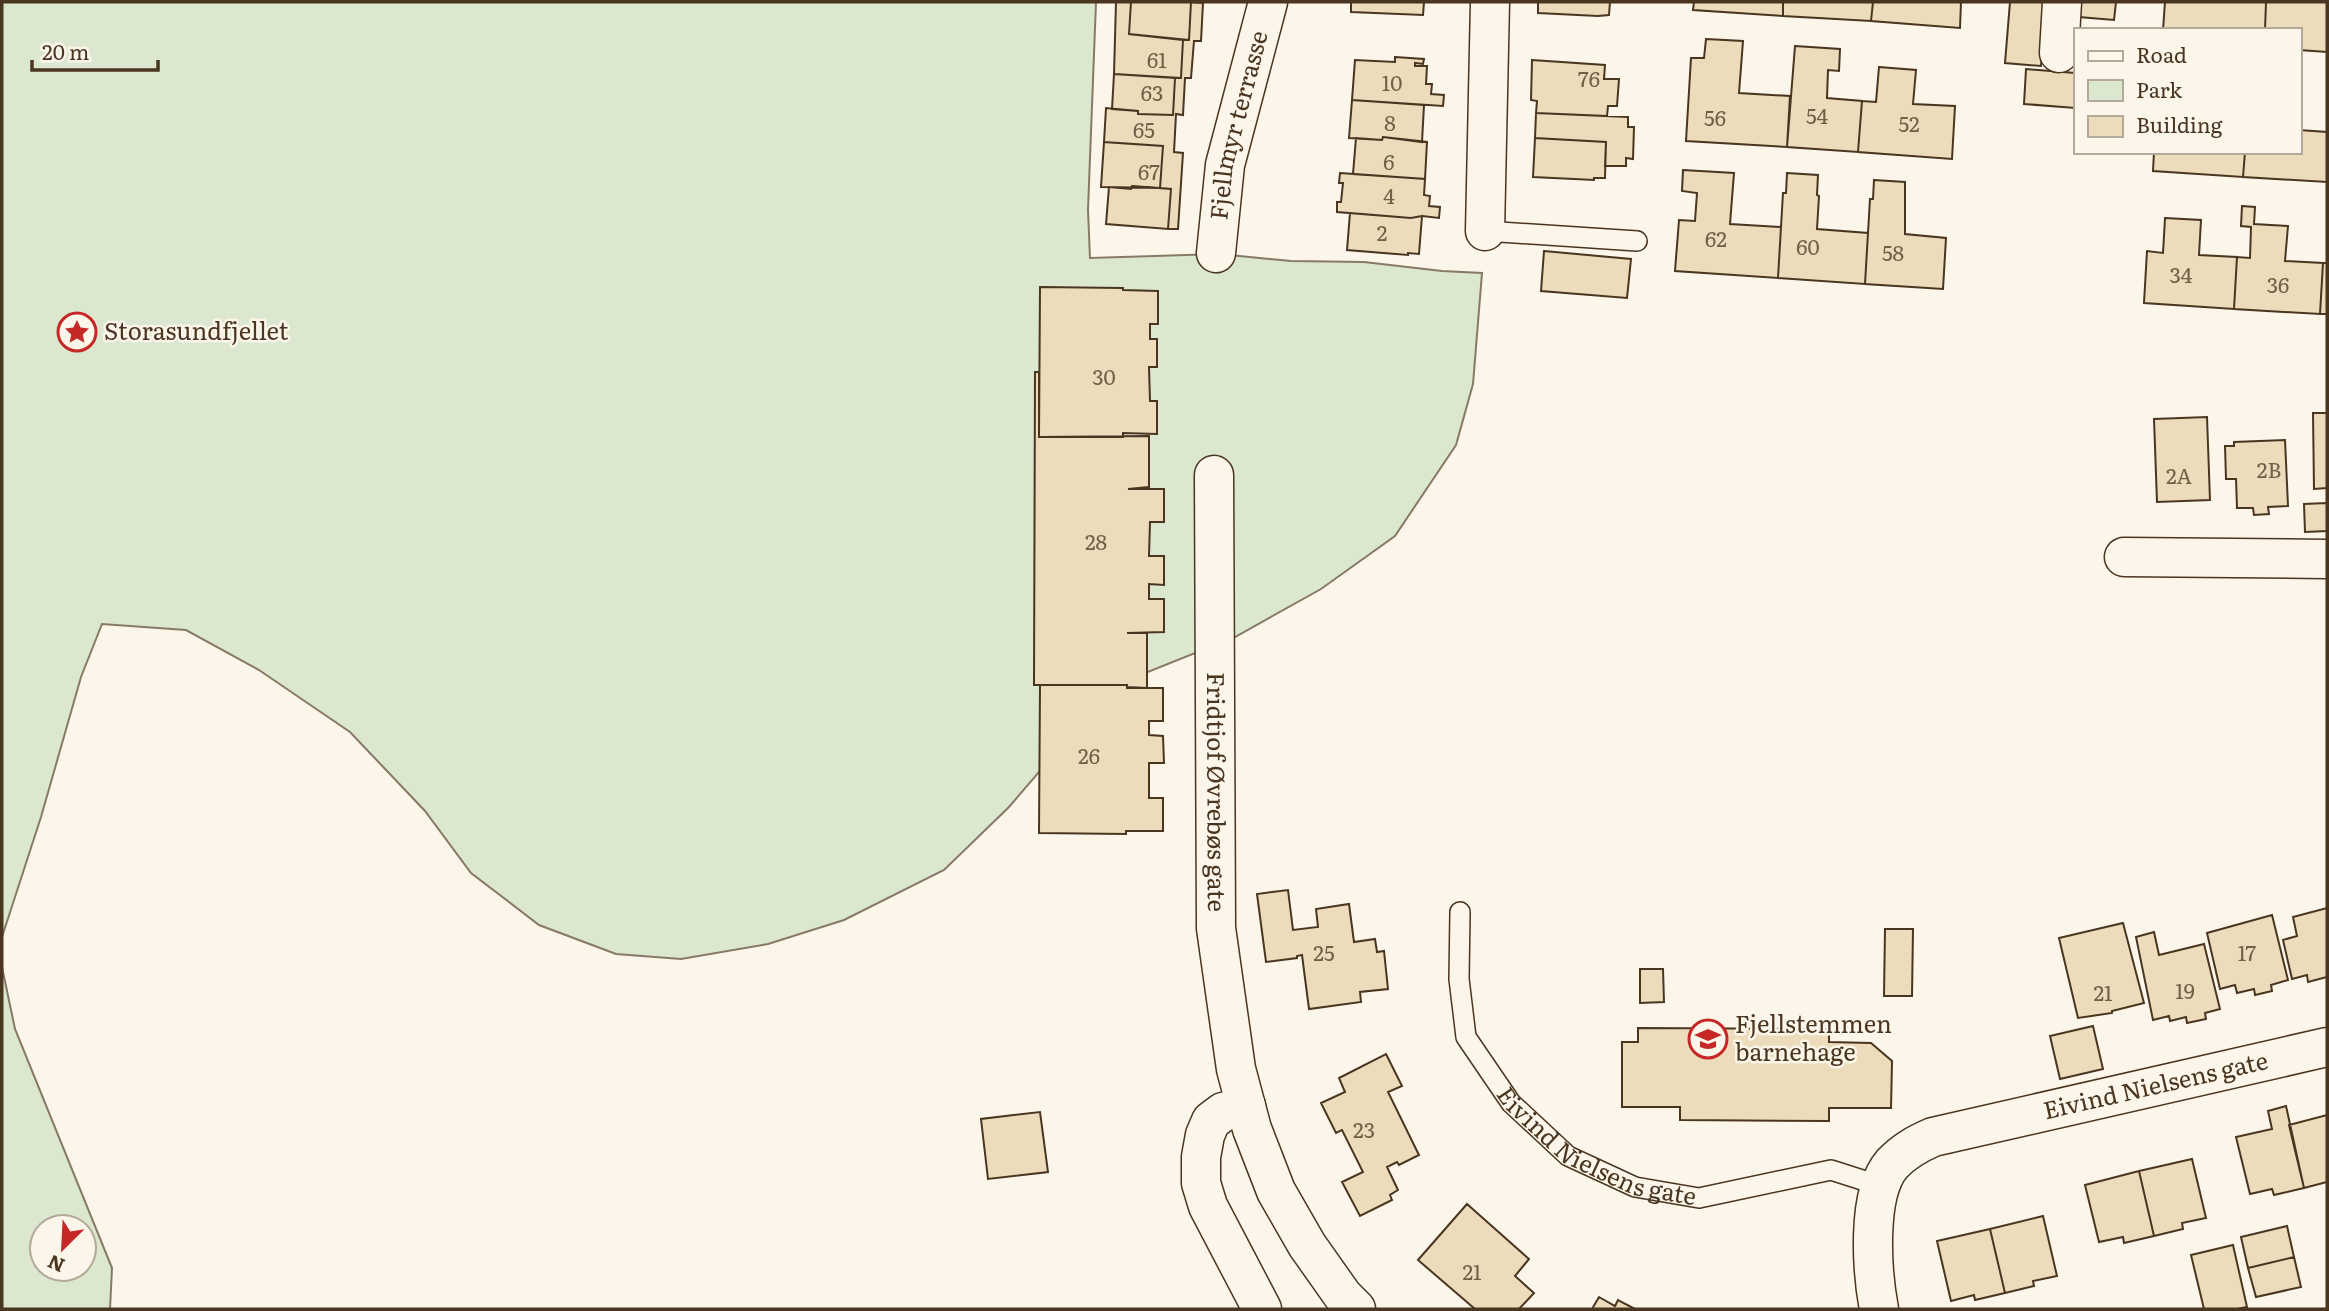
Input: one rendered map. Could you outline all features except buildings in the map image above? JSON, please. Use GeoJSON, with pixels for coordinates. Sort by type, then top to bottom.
{"type":"FeatureCollection","features":[{"type":"Feature","properties":{"kind":"street","name":"Fjellmyr terrasse"},"geometry":{"type":"LineString","coordinates":[[1216,253],[1225,165],[1268,2]]}},
{"type":"Feature","properties":{"kind":"street"},"geometry":{"type":"LineString","coordinates":[[1485,231],[1490,2]]}},
{"type":"Feature","properties":{"kind":"street"},"geometry":{"type":"LineString","coordinates":[[2059,53],[2062,2]]}},
{"type":"Feature","properties":{"kind":"street","name":"Fridtjof Øvrebøs gate"},"geometry":{"type":"LineString","coordinates":[[1214,475],[1216,928],[1236,1069],[1276,1191],[1307,1245],[1343,1296],[1356,1309]]}},
{"type":"Feature","properties":{"kind":"street"},"geometry":{"type":"LineString","coordinates":[[2124,557],[2327,559]]}},
{"type":"Feature","properties":{"kind":"street","name":"Eivind Nielsens gate"},"geometry":{"type":"LineString","coordinates":[[1879,1309],[1873,1230],[1877,1192],[1890,1166],[1909,1148],[1933,1138],[2327,1047]]}},
{"type":"Feature","properties":{"kind":"street"},"geometry":{"type":"LineString","coordinates":[[1246,1106],[1223,1112],[1212,1121],[1205,1135],[1201,1157],[1201,1183],[1208,1206],[1262,1309]]}},
{"type":"Feature","properties":{"kind":"lane"},"geometry":{"type":"LineString","coordinates":[[1485,231],[1637,241]]}},
{"type":"Feature","properties":{"kind":"lane","name":"Eivind Nielsens gate"},"geometry":{"type":"LineString","coordinates":[[1460,912],[1459,979],[1466,1037],[1511,1103],[1568,1156],[1635,1187],[1699,1199],[1832,1170],[1881,1186]]}},
{"type":"Feature","properties":{"kind":"green space"},"geometry":{"type":"Polygon","coordinates":[[[2,2],[1096,2],[1088,210],[1090,258],[1219,254],[1291,261],[1364,262],[1482,273],[1473,384],[1456,445],[1395,536],[1321,589],[1235,637],[1140,675],[1057,751],[1009,807],[944,870],[844,920],[768,944],[681,959],[616,954],[539,925],[471,873],[425,811],[350,732],[259,670],[186,630],[102,624],[81,677],[41,817],[2,937],[2,2]]]}},
{"type":"Feature","properties":{"kind":"green space"},"geometry":{"type":"Polygon","coordinates":[[[2,967],[15,1029],[90,1213],[28,1213],[28,1283],[98,1283],[98,1234],[112,1268],[110,1309],[2,1309],[2,967]]]}},
{"type":"Feature","properties":{"kind":"place","name":"Storasundfjellet"},"geometry":{"type":"Point","coordinates":[77,332]}},
{"type":"Feature","properties":{"kind":"place","name":"Fjellstemmen barnehage"},"geometry":{"type":"Point","coordinates":[1708,1039]}}]}
